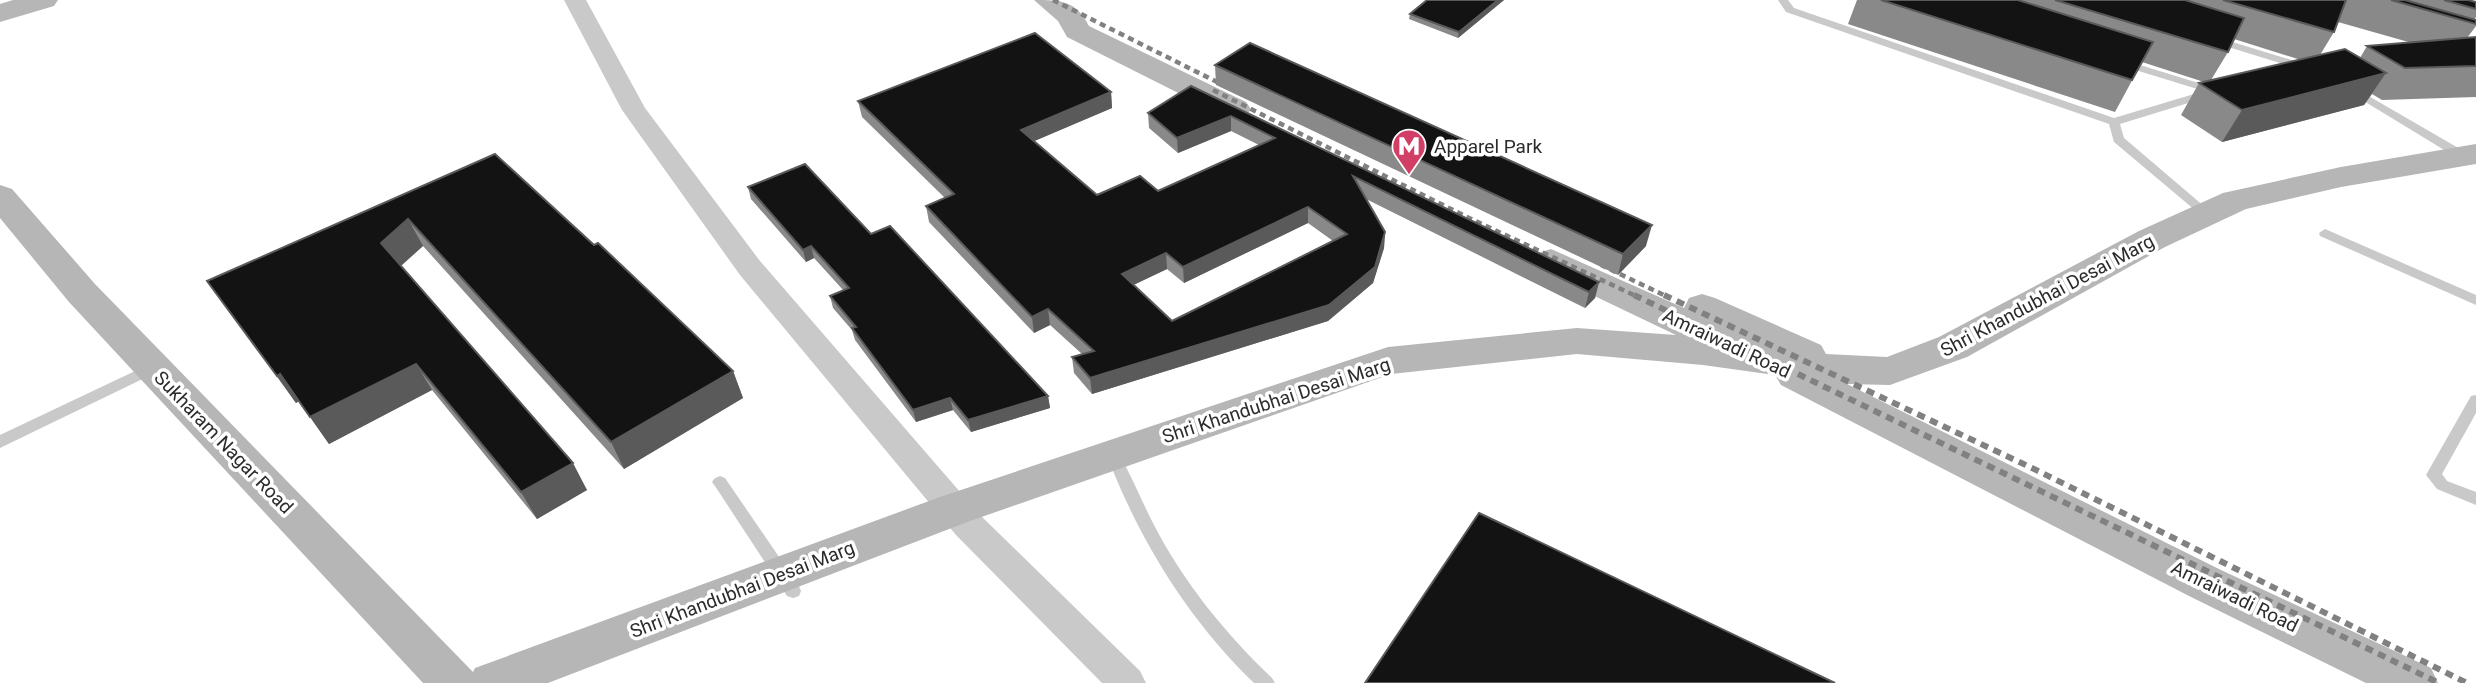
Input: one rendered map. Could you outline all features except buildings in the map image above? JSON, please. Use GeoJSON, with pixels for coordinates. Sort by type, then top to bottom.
{"type":"FeatureCollection","features":[{"type":"Feature","properties":{"kind":"main road"},"geometry":{"type":"LineString","coordinates":[[0,13],[44,0]]}},
{"type":"Feature","properties":{"kind":"main road"},"geometry":{"type":"LineString","coordinates":[[1059,8],[1097,21],[1259,109]]}},
{"type":"Feature","properties":{"kind":"main road","name":"Shri Khandubhai Desai Marg"},"geometry":{"type":"LineString","coordinates":[[962,517],[1121,471],[1399,376],[1583,356],[1832,379],[1898,396],[1966,369],[1980,346],[2152,239],[2206,214],[2249,198],[2472,159]]}},
{"type":"Feature","properties":{"kind":"main road","name":"Shri Khandubhai Desai Marg"},"geometry":{"type":"LineString","coordinates":[[1832,379],[1890,371],[1980,346],[2174,248],[2257,213],[2411,179],[2472,159]]}},
{"type":"Feature","properties":{"kind":"main road","name":"Sukharam Nagar Road"},"geometry":{"type":"LineString","coordinates":[[0,196],[82,293],[454,683]]}},
{"type":"Feature","properties":{"kind":"main road","name":"Amraiwadi Road"},"geometry":{"type":"LineString","coordinates":[[1832,379],[1765,362],[1527,237],[1832,379],[1950,452],[2205,583],[2413,683]]}},
{"type":"Feature","properties":{"kind":"main road","name":"Shri Khandubhai Desai Marg"},"geometry":{"type":"LineString","coordinates":[[492,683],[788,582],[1388,361],[1577,341],[1703,351],[1765,362]]}},
{"type":"Feature","properties":{"kind":"main road"},"geometry":{"type":"LineString","coordinates":[[1898,396],[1950,452]]}},
{"type":"Feature","properties":{"kind":"main road","name":"Shri Khandubhai Desai Marg"},"geometry":{"type":"LineString","coordinates":[[548,683],[788,582]]}},
{"type":"Feature","properties":{"kind":"street"},"geometry":{"type":"LineString","coordinates":[[575,0],[634,110],[750,268],[962,517],[1127,683]]}},
{"type":"Feature","properties":{"kind":"lane"},"geometry":{"type":"LineString","coordinates":[[1783,0],[1790,10],[2114,122],[2221,91],[2109,58]]}},
{"type":"Feature","properties":{"kind":"lane"},"geometry":{"type":"LineString","coordinates":[[2199,35],[2310,75]]}},
{"type":"Feature","properties":{"kind":"lane"},"geometry":{"type":"LineString","coordinates":[[2338,81],[2472,159]]}},
{"type":"Feature","properties":{"kind":"lane"},"geometry":{"type":"LineString","coordinates":[[2114,122],[2118,139],[2206,214]]}},
{"type":"Feature","properties":{"kind":"lane"},"geometry":{"type":"LineString","coordinates":[[2325,233],[2476,300]]}},
{"type":"Feature","properties":{"kind":"lane"},"geometry":{"type":"LineString","coordinates":[[0,442],[153,368]]}},
{"type":"Feature","properties":{"kind":"lane"},"geometry":{"type":"LineString","coordinates":[[2476,400],[2434,475],[2442,485],[2476,499]]}},
{"type":"Feature","properties":{"kind":"lane"},"geometry":{"type":"LineString","coordinates":[[1121,471],[1137,513],[1166,564],[1249,668],[1266,683]]}},
{"type":"Feature","properties":{"kind":"lane"},"geometry":{"type":"LineString","coordinates":[[720,482],[788,582]]}},
{"type":"Feature","properties":{"kind":"railway"},"geometry":{"type":"LineString","coordinates":[[1053,0],[1231,89]]}},
{"type":"Feature","properties":{"kind":"railway"},"geometry":{"type":"LineString","coordinates":[[1213,90],[1469,218],[1638,297]]}},
{"type":"Feature","properties":{"kind":"railway"},"geometry":{"type":"LineString","coordinates":[[1601,265],[1668,297]]}},
{"type":"Feature","properties":{"kind":"railway"},"geometry":{"type":"LineString","coordinates":[[1634,295],[2439,683]]}},
{"type":"Feature","properties":{"kind":"railway"},"geometry":{"type":"LineString","coordinates":[[1664,295],[2030,467],[2467,683]]}},
{"type":"Feature","properties":{"kind":"place","name":"Apparel Park"},"geometry":{"type":"Point","coordinates":[1409,176]}}]}
